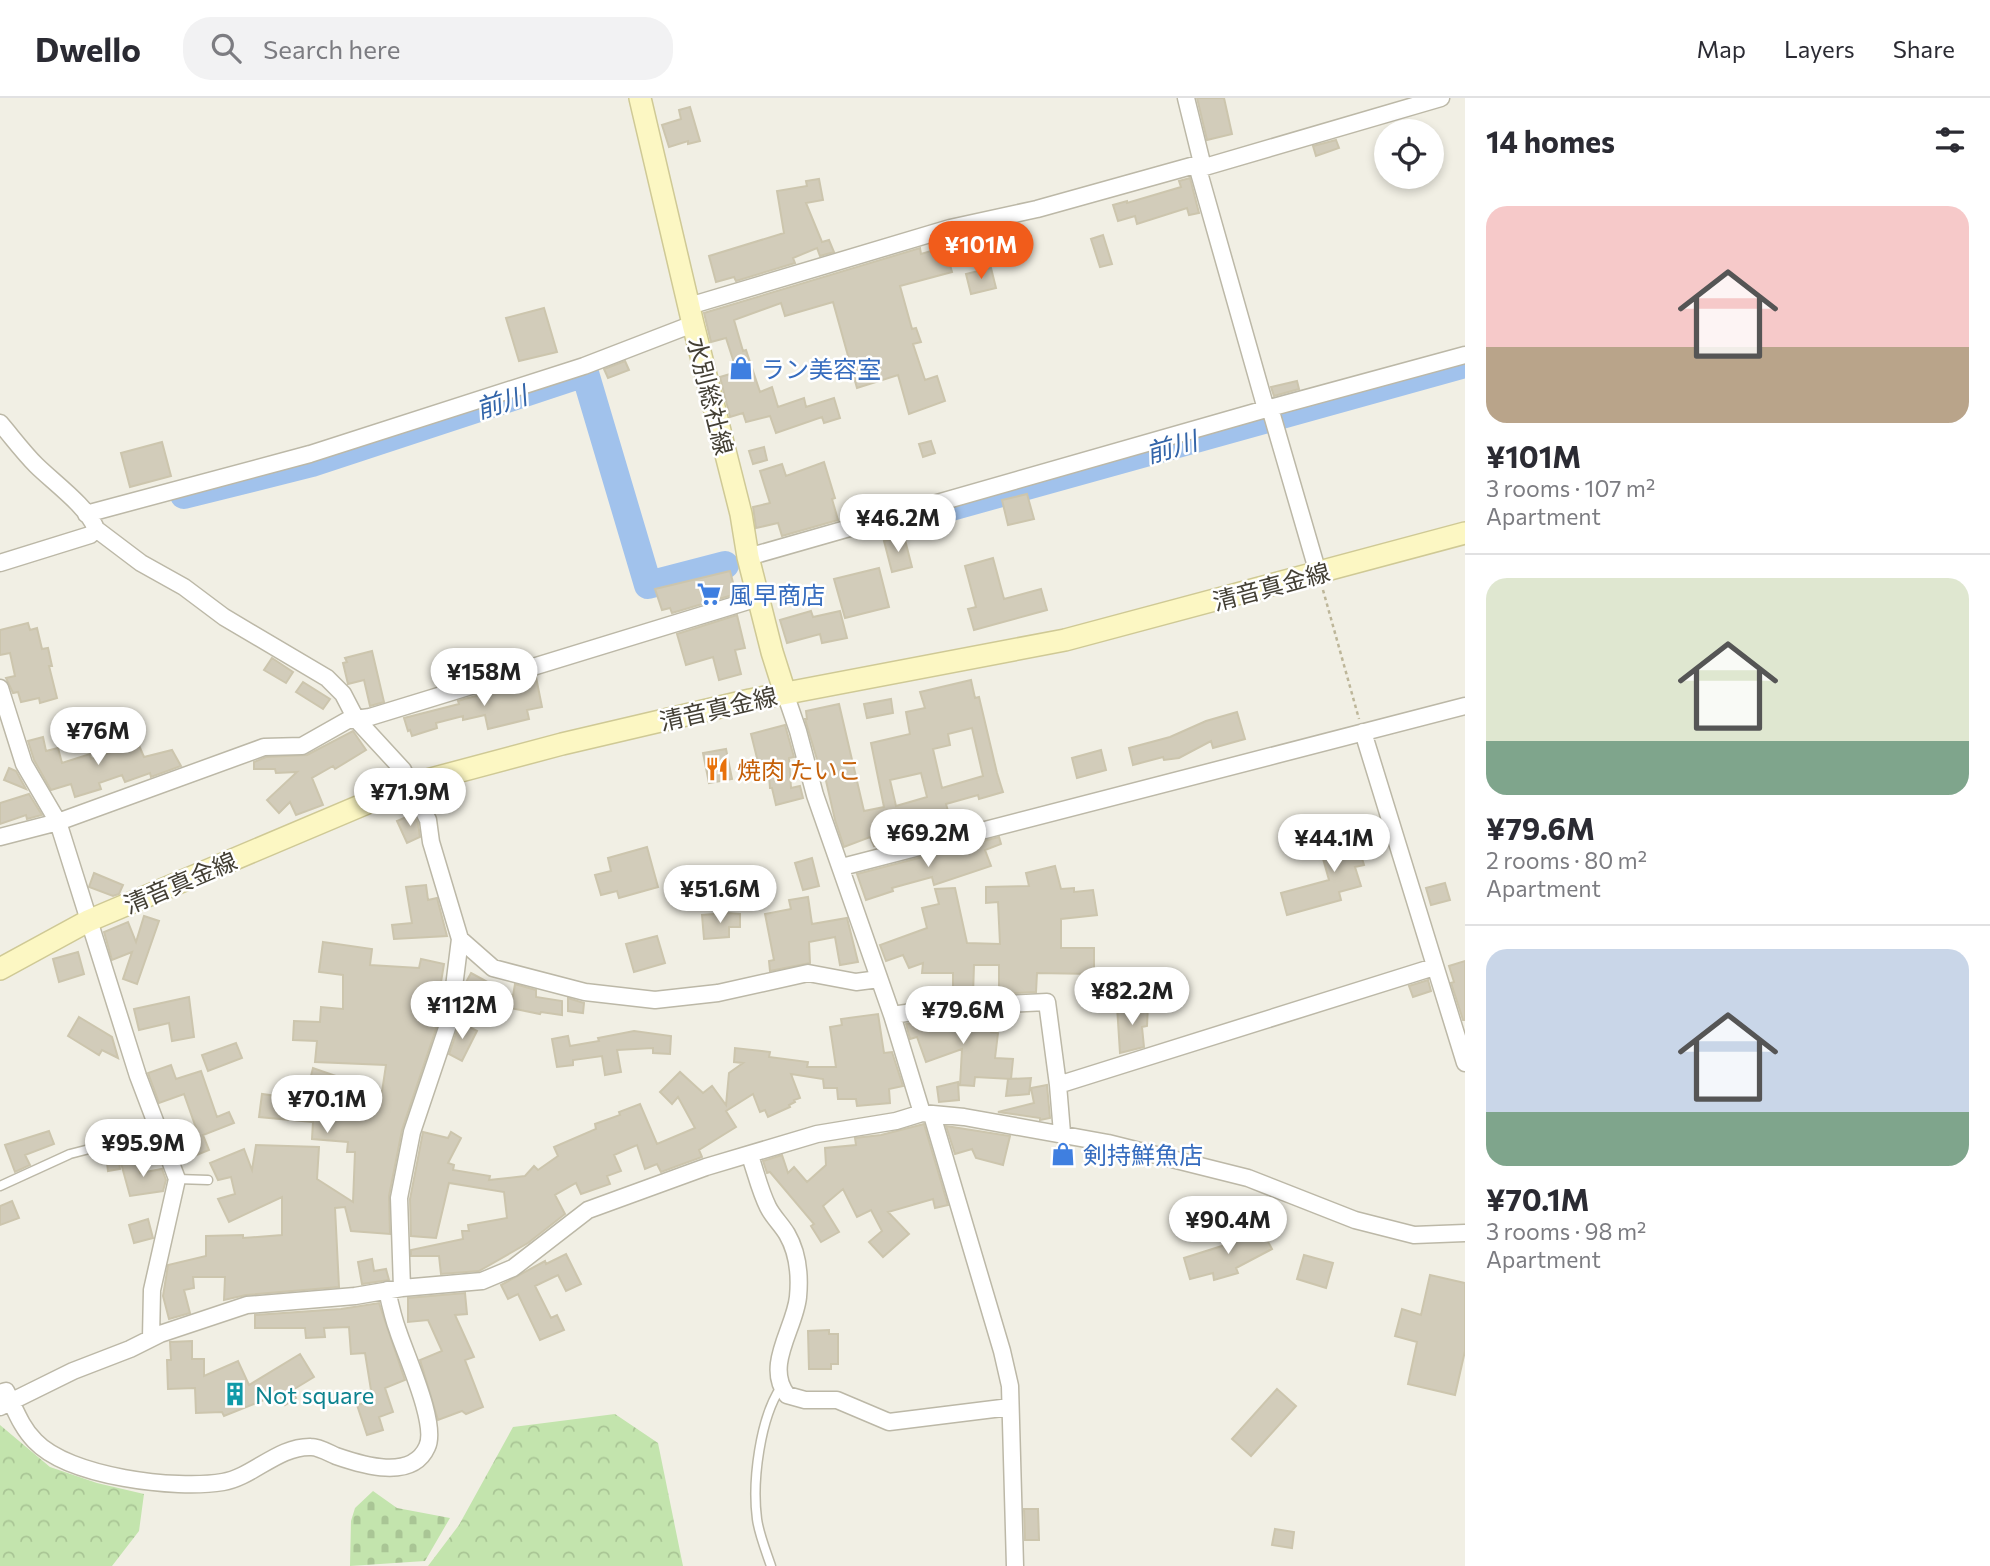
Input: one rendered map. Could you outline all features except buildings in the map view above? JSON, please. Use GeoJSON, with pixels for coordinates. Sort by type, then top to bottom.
{"type":"FeatureCollection","features":[{"type":"Feature","properties":{"kind":"main road","name":"水別総社線"},"geometry":{"type":"LineString","coordinates":[[640,98],[741,514],[748,557],[785,693]]}},
{"type":"Feature","properties":{"kind":"main road","name":"清音真金線"},"geometry":{"type":"LineString","coordinates":[[0,969],[88,921],[412,784],[562,744],[785,693],[1065,640],[1465,533]]}},
{"type":"Feature","properties":{"kind":"street"},"geometry":{"type":"LineString","coordinates":[[1186,98],[1200,166],[1318,573]]}},
{"type":"Feature","properties":{"kind":"street"},"geometry":{"type":"LineString","coordinates":[[86,514],[310,454],[583,366],[691,315],[950,228],[1037,209],[1200,166],[1441,98]]}},
{"type":"Feature","properties":{"kind":"street"},"geometry":{"type":"LineString","coordinates":[[748,557],[1270,413],[1465,355]]}},
{"type":"Feature","properties":{"kind":"street"},"geometry":{"type":"LineString","coordinates":[[0,423],[33,463],[86,514],[96,529],[141,563],[184,587],[224,617],[327,678],[343,694],[356,719],[403,770],[412,784],[428,820],[431,842],[460,939],[450,1019],[412,1132],[399,1198],[394,1289],[394,1322],[425,1411],[431,1436],[427,1449],[419,1459],[404,1467],[387,1467],[354,1462],[312,1447],[287,1452],[223,1482],[158,1484],[137,1481],[61,1459],[37,1444],[4,1401],[151,1338],[247,1304],[355,1296],[394,1289],[482,1281],[502,1274],[589,1210],[706,1167],[817,1134],[927,1114],[964,1117],[1108,1143],[1248,1178],[1355,1220],[1414,1235],[1465,1233]]}},
{"type":"Feature","properties":{"kind":"street"},"geometry":{"type":"LineString","coordinates":[[0,563],[90,535],[96,529]]}},
{"type":"Feature","properties":{"kind":"street"},"geometry":{"type":"LineString","coordinates":[[0,837],[58,822],[264,747],[302,746],[342,723],[758,598]]}},
{"type":"Feature","properties":{"kind":"street"},"geometry":{"type":"LineString","coordinates":[[0,688],[24,764],[58,822],[138,1076],[177,1179],[152,1290],[151,1338]]}},
{"type":"Feature","properties":{"kind":"street"},"geometry":{"type":"LineString","coordinates":[[785,693],[815,795],[927,1114],[1002,1351],[1010,1386],[1015,1566]]}},
{"type":"Feature","properties":{"kind":"street"},"geometry":{"type":"LineString","coordinates":[[842,867],[1465,706]]}},
{"type":"Feature","properties":{"kind":"street"},"geometry":{"type":"LineString","coordinates":[[1363,732],[1465,1063]]}},
{"type":"Feature","properties":{"kind":"street"},"geometry":{"type":"LineString","coordinates":[[460,939],[493,968],[585,992],[655,1000],[718,993],[808,973],[856,982],[879,979]]}},
{"type":"Feature","properties":{"kind":"street"},"geometry":{"type":"LineString","coordinates":[[1058,1085],[1434,967]]}},
{"type":"Feature","properties":{"kind":"street"},"geometry":{"type":"LineString","coordinates":[[892,1014],[948,1007],[1047,1002],[1062,1133]]}},
{"type":"Feature","properties":{"kind":"street"},"geometry":{"type":"LineString","coordinates":[[750,1156],[768,1206],[788,1237],[799,1269],[798,1299],[787,1330],[778,1372],[781,1387],[787,1395],[795,1399],[837,1400],[889,1422],[1010,1408]]}},
{"type":"Feature","properties":{"kind":"lane"},"geometry":{"type":"LineString","coordinates":[[0,1186],[70,1154],[102,1146],[167,1154]]}},
{"type":"Feature","properties":{"kind":"lane"},"geometry":{"type":"LineString","coordinates":[[177,1179],[208,1180]]}},
{"type":"Feature","properties":{"kind":"lane"},"geometry":{"type":"LineString","coordinates":[[771,1566],[757,1519],[759,1448],[771,1403],[781,1387]]}},
{"type":"Feature","properties":{"kind":"path"},"geometry":{"type":"LineString","coordinates":[[1318,573],[1363,732]]}},
{"type":"Feature","properties":{"kind":"green space"},"geometry":{"type":"Polygon","coordinates":[[[615,1414],[658,1443],[683,1566],[428,1566],[459,1525],[513,1427],[615,1414]]]}},
{"type":"Feature","properties":{"kind":"green space"},"geometry":{"type":"Polygon","coordinates":[[[0,1425],[50,1467],[97,1483],[144,1494],[139,1531],[112,1566],[0,1566],[0,1425]]]}},
{"type":"Feature","properties":{"kind":"green space"},"geometry":{"type":"Polygon","coordinates":[[[373,1491],[397,1508],[450,1518],[425,1561],[350,1566],[351,1521],[355,1508],[373,1491]]]}},
{"type":"Feature","properties":{"kind":"waterway","name":"前川"},"geometry":{"type":"LineString","coordinates":[[944,509],[1465,364]]}},
{"type":"Feature","properties":{"kind":"waterway","name":"前川"},"geometry":{"type":"LineString","coordinates":[[184,495],[312,463],[585,373],[648,585],[725,565]]}},
{"type":"Feature","properties":{"kind":"place","name":"ラン美容室"},"geometry":{"type":"Point","coordinates":[741,368]}},
{"type":"Feature","properties":{"kind":"place","name":"風早商店"},"geometry":{"type":"Point","coordinates":[709,594]}},
{"type":"Feature","properties":{"kind":"place","name":"焼肉 たいこ"},"geometry":{"type":"Point","coordinates":[717,769]}},
{"type":"Feature","properties":{"kind":"place","name":"剣持鮮魚店"},"geometry":{"type":"Point","coordinates":[1063,1154]}},
{"type":"Feature","properties":{"kind":"place","name":"Not square"},"geometry":{"type":"Point","coordinates":[235,1394]}}]}
